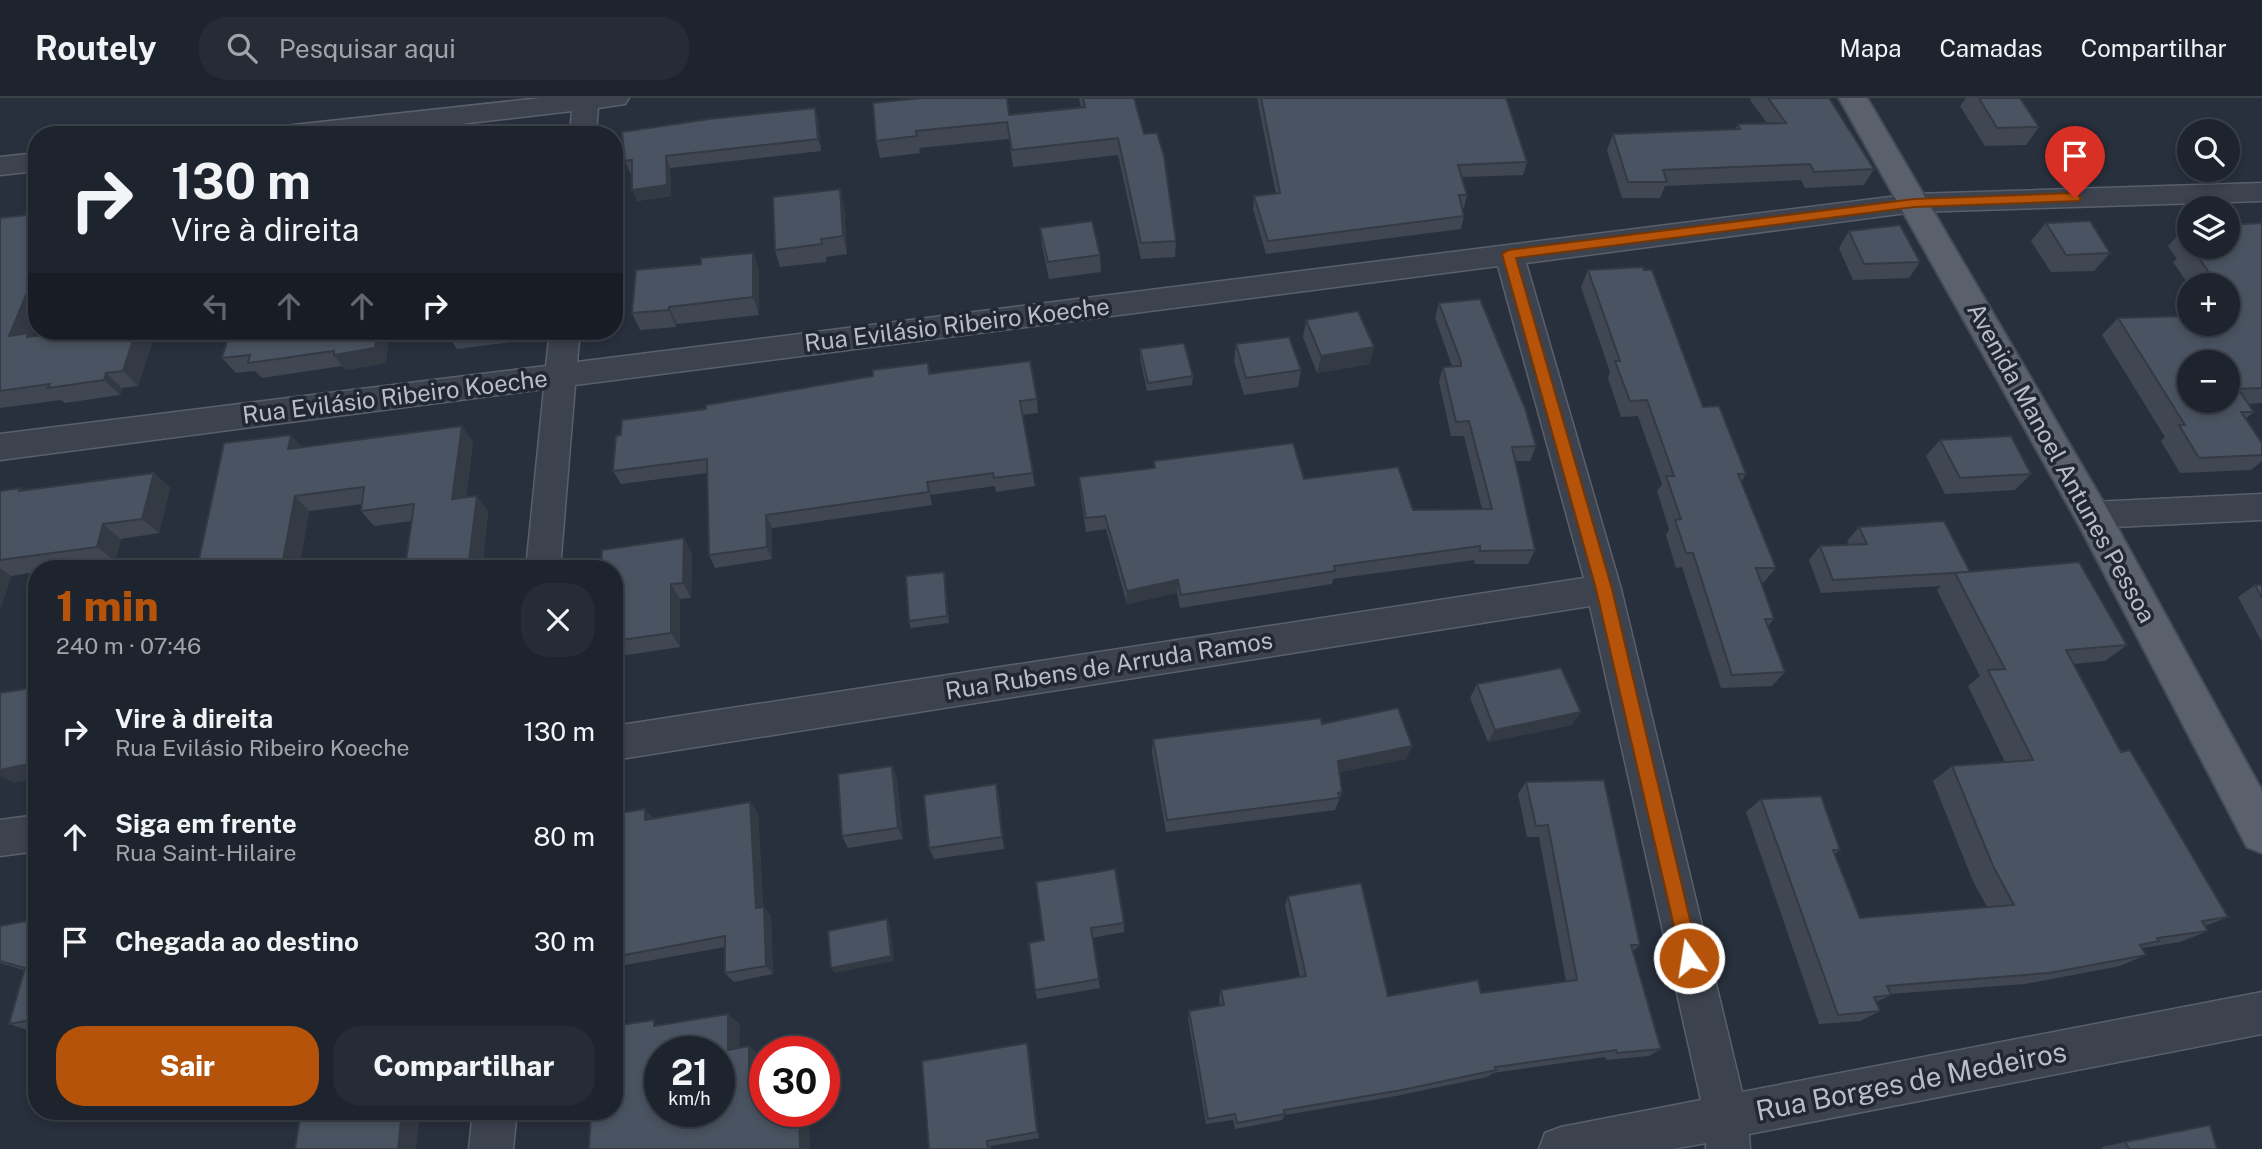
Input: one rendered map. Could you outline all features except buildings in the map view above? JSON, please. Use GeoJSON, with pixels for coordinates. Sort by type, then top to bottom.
{"type":"FeatureCollection","features":[{"type":"Feature","properties":{"kind":"main road","name":"Avenida Manoel Antunes Pessoa"},"geometry":{"type":"LineString","coordinates":[[1853,98],[2092,515],[2262,832]]}},
{"type":"Feature","properties":{"kind":"street"},"geometry":{"type":"LineString","coordinates":[[364,126],[616,98]]}},
{"type":"Feature","properties":{"kind":"street"},"geometry":{"type":"LineString","coordinates":[[584,126],[586,101]]}},
{"type":"Feature","properties":{"kind":"street"},"geometry":{"type":"LineString","coordinates":[[0,166],[28,163]]}},
{"type":"Feature","properties":{"kind":"street","name":"Rua Evilásio Ribeiro Koeche"},"geometry":{"type":"LineString","coordinates":[[0,447],[1914,203],[2262,192]]}},
{"type":"Feature","properties":{"kind":"street"},"geometry":{"type":"LineString","coordinates":[[1509,254],[1604,589],[1727,1133]]}},
{"type":"Feature","properties":{"kind":"street"},"geometry":{"type":"LineString","coordinates":[[545,560],[564,340]]}},
{"type":"Feature","properties":{"kind":"street"},"geometry":{"type":"LineString","coordinates":[[2092,515],[2262,507]]}},
{"type":"Feature","properties":{"kind":"street","name":"Rua Rubens de Arruda Ramos"},"geometry":{"type":"LineString","coordinates":[[623,742],[1604,589]]}},
{"type":"Feature","properties":{"kind":"street"},"geometry":{"type":"LineString","coordinates":[[0,838],[28,833]]}},
{"type":"Feature","properties":{"kind":"street","name":"Rua Borges de Medeiros"},"geometry":{"type":"LineString","coordinates":[[1561,1149],[1727,1133],[2262,1013]]}},
{"type":"Feature","properties":{"kind":"street"},"geometry":{"type":"LineString","coordinates":[[491,1149],[494,1120]]}},
{"type":"Feature","properties":{"kind":"route"},"geometry":{"type":"LineString","coordinates":[[1689,958],[1604,589],[1509,254],[1914,203],[2075,198]]}}]}
